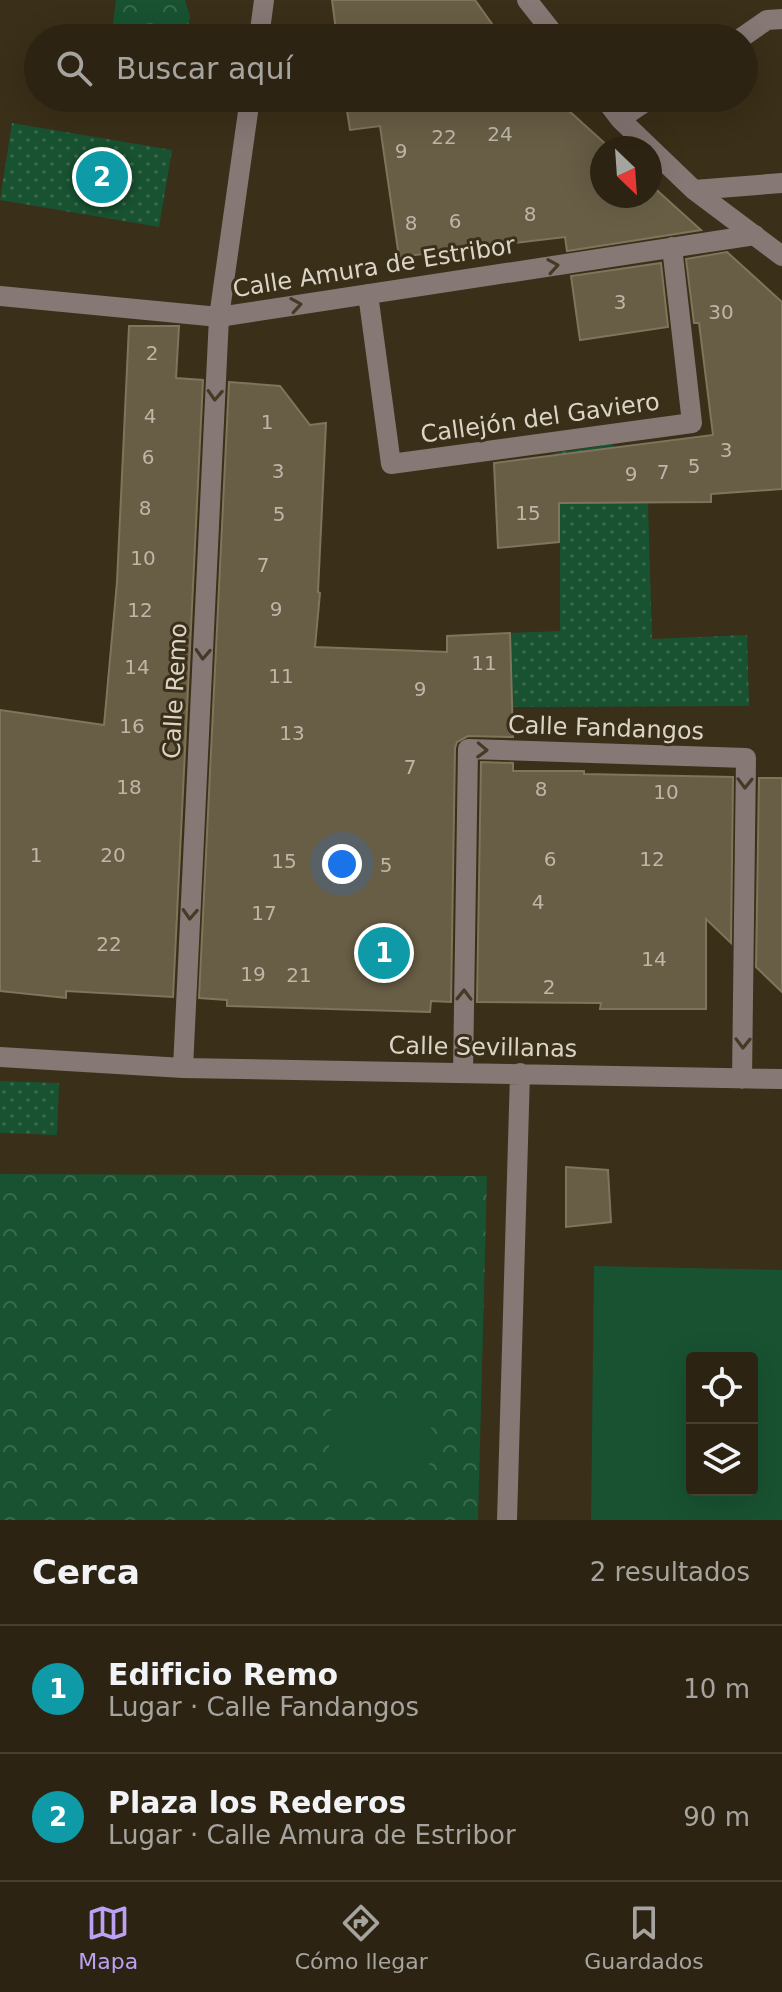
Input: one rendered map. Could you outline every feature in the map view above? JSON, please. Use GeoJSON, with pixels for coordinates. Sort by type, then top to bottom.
{"type":"FeatureCollection","features":[{"type":"Feature","properties":{"kind":"street"},"geometry":{"type":"LineString","coordinates":[[261,24],[264,0]]}},
{"type":"Feature","properties":{"kind":"street"},"geometry":{"type":"LineString","coordinates":[[527,0],[546,24]]}},
{"type":"Feature","properties":{"kind":"street"},"geometry":{"type":"LineString","coordinates":[[758,26],[767,20],[782,19]]}},
{"type":"Feature","properties":{"kind":"street","name":"Calle Remo"},"geometry":{"type":"LineString","coordinates":[[183,1068],[219,317],[248,112]]}},
{"type":"Feature","properties":{"kind":"street"},"geometry":{"type":"LineString","coordinates":[[615,112],[694,190],[782,256]]}},
{"type":"Feature","properties":{"kind":"street"},"geometry":{"type":"LineString","coordinates":[[620,119],[630,112]]}},
{"type":"Feature","properties":{"kind":"street"},"geometry":{"type":"LineString","coordinates":[[694,190],[782,183]]}},
{"type":"Feature","properties":{"kind":"street","name":"Calle Amura de Estribor"},"geometry":{"type":"LineString","coordinates":[[0,296],[219,317],[755,235]]}},
{"type":"Feature","properties":{"kind":"street","name":"Callejón del Gaviero"},"geometry":{"type":"LineString","coordinates":[[368,294],[391,464],[692,423],[672,247]]}},
{"type":"Feature","properties":{"kind":"street","name":"Calle Fandangos"},"geometry":{"type":"LineString","coordinates":[[463,1073],[468,749],[746,758],[742,1079]]}},
{"type":"Feature","properties":{"kind":"street","name":"Calle Sevillanas"},"geometry":{"type":"LineString","coordinates":[[0,1057],[183,1068],[782,1079]]}},
{"type":"Feature","properties":{"kind":"street"},"geometry":{"type":"LineString","coordinates":[[507,1520],[520,1073]]}},
{"type":"Feature","properties":{"kind":"green space"},"geometry":{"type":"Polygon","coordinates":[[[116,0],[185,0],[190,16],[189,24],[113,24],[116,0]]]}},
{"type":"Feature","properties":{"kind":"green space"},"geometry":{"type":"Polygon","coordinates":[[[12,123],[172,150],[159,227],[0,200],[12,123]]]}},
{"type":"Feature","properties":{"kind":"green space"},"geometry":{"type":"Polygon","coordinates":[[[613,444],[618,503],[648,503],[652,639],[747,635],[749,706],[512,707],[510,633],[560,631],[560,485],[554,453],[613,444]]]}},
{"type":"Feature","properties":{"kind":"green space"},"geometry":{"type":"Polygon","coordinates":[[[0,1081],[59,1083],[57,1135],[0,1133],[0,1081]]]}},
{"type":"Feature","properties":{"kind":"green space"},"geometry":{"type":"Polygon","coordinates":[[[0,1174],[487,1176],[478,1520],[0,1520],[0,1174]]]}},
{"type":"Feature","properties":{"kind":"green space"},"geometry":{"type":"Polygon","coordinates":[[[594,1266],[782,1270],[782,1520],[591,1520],[594,1266]]]}},
{"type":"Feature","properties":{"kind":"green space"},"geometry":{"type":"Polygon","coordinates":[[[331,1404],[432,1409],[429,1475],[328,1470],[331,1404]]]}},
{"type":"Feature","properties":{"kind":"building"},"geometry":{"type":"Polygon","coordinates":[[[332,0],[475,0],[492,24],[335,24],[332,0]]]}},
{"type":"Feature","properties":{"kind":"building"},"geometry":{"type":"Polygon","coordinates":[[[347,112],[570,112],[597,136],[590,136],[590,208],[662,208],[662,195],[701,230],[567,251],[565,237],[399,257],[380,126],[350,130],[347,112]]]}},
{"type":"Feature","properties":{"kind":"building"},"geometry":{"type":"Polygon","coordinates":[[[727,252],[782,302],[782,489],[711,494],[711,502],[559,503],[559,542],[498,548],[494,463],[713,435],[699,323],[694,323],[686,259],[727,252]]]}},
{"type":"Feature","properties":{"kind":"building"},"geometry":{"type":"Polygon","coordinates":[[[661,263],[668,327],[580,340],[571,276],[661,263]]]}},
{"type":"Feature","properties":{"kind":"building"},"geometry":{"type":"Polygon","coordinates":[[[129,326],[179,326],[176,378],[203,380],[173,997],[66,991],[66,998],[0,991],[0,710],[104,725],[117,582],[129,326]]]}},
{"type":"Feature","properties":{"kind":"building"},"geometry":{"type":"Polygon","coordinates":[[[229,382],[280,386],[310,425],[326,423],[315,647],[447,652],[447,636],[510,633],[513,737],[468,736],[457,742],[455,748],[451,1002],[431,1001],[430,1012],[227,1006],[227,1000],[199,998],[229,382]]]}},
{"type":"Feature","properties":{"kind":"building"},"geometry":{"type":"Polygon","coordinates":[[[481,762],[513,763],[513,771],[733,777],[731,943],[706,919],[706,1009],[600,1009],[601,1003],[477,1002],[481,762]]]}},
{"type":"Feature","properties":{"kind":"building"},"geometry":{"type":"Polygon","coordinates":[[[759,778],[782,778],[782,992],[756,967],[759,778]]]}},
{"type":"Feature","properties":{"kind":"building"},"geometry":{"type":"Polygon","coordinates":[[[566,1167],[608,1170],[611,1222],[566,1227],[566,1167]]]}},
{"type":"Feature","properties":{"kind":"place","name":"Plaza los Rederos"},"geometry":{"type":"Point","coordinates":[102,177]}},
{"type":"Feature","properties":{"kind":"place","name":"Edificio Remo"},"geometry":{"type":"Point","coordinates":[384,953]}}]}
